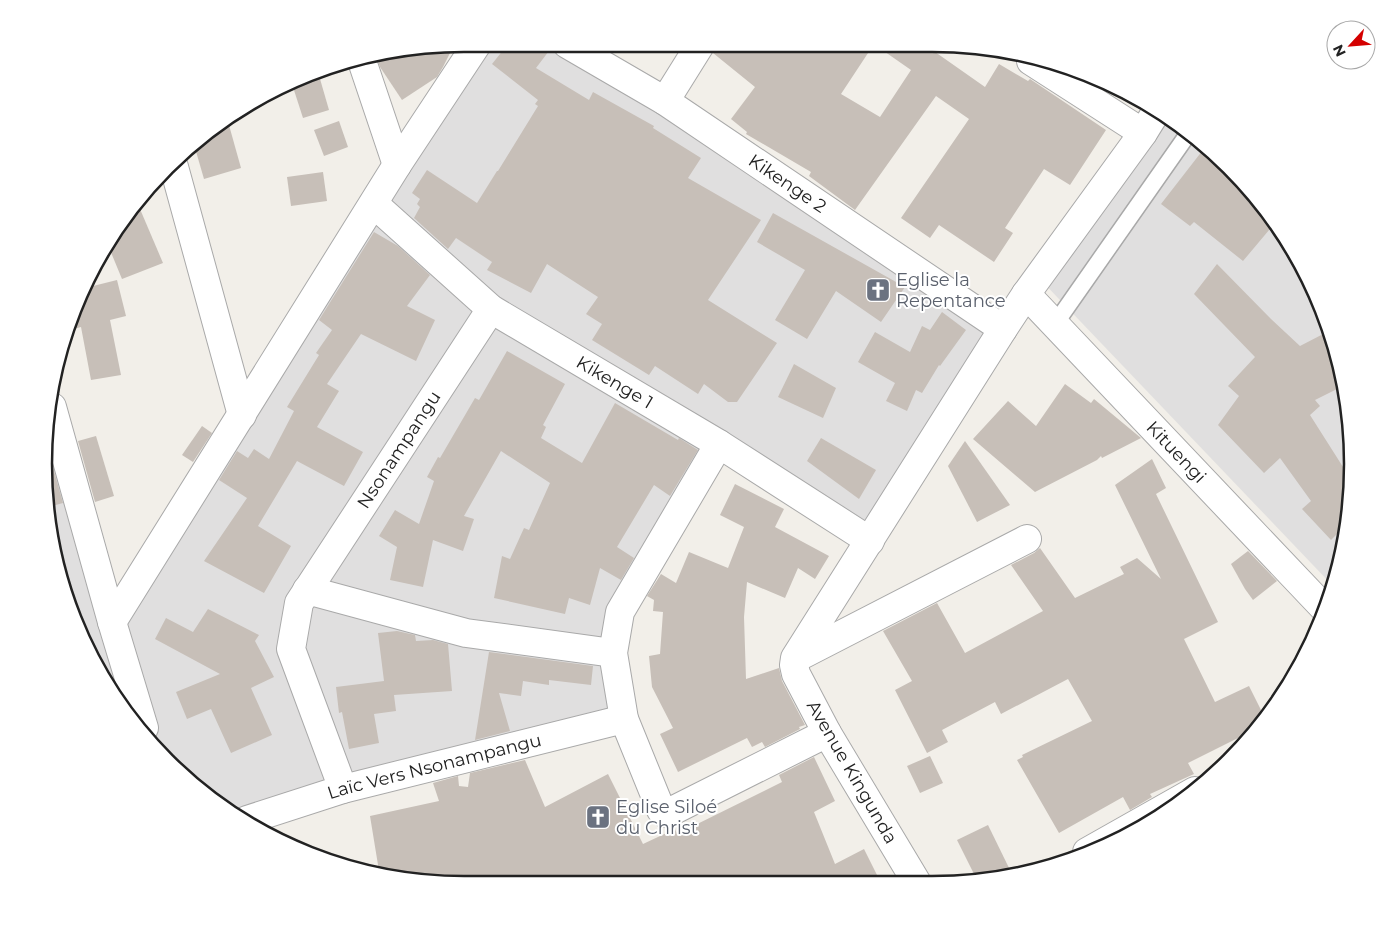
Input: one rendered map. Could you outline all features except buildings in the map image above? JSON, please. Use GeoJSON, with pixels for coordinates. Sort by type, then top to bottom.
{"type":"FeatureCollection","features":[{"type":"Feature","properties":{"kind":"street"},"geometry":{"type":"LineString","coordinates":[[112,622],[397,165],[472,52]]}},
{"type":"Feature","properties":{"kind":"street","name":"Kikenge 2"},"geometry":{"type":"LineString","coordinates":[[581,52],[665,102],[1003,329]]}},
{"type":"Feature","properties":{"kind":"street"},"geometry":{"type":"LineString","coordinates":[[665,102],[696,52]]}},
{"type":"Feature","properties":{"kind":"street"},"geometry":{"type":"LineString","coordinates":[[363,65],[397,165]]}},
{"type":"Feature","properties":{"kind":"street"},"geometry":{"type":"LineString","coordinates":[[795,658],[1026,294],[1149,123],[1046,69]]}},
{"type":"Feature","properties":{"kind":"street"},"geometry":{"type":"LineString","coordinates":[[175,171],[242,415]]}},
{"type":"Feature","properties":{"kind":"street","name":"Kikenge 1"},"geometry":{"type":"LineString","coordinates":[[374,204],[491,309],[719,444],[870,541]]}},
{"type":"Feature","properties":{"kind":"street","name":"Kituengi"},"geometry":{"type":"LineString","coordinates":[[1026,294],[1319,603]]}},
{"type":"Feature","properties":{"kind":"street","name":"Nsonampangu"},"geometry":{"type":"LineString","coordinates":[[343,789],[291,648],[299,603],[491,309]]}},
{"type":"Feature","properties":{"kind":"street"},"geometry":{"type":"LineString","coordinates":[[55,418],[141,719]]}},
{"type":"Feature","properties":{"kind":"street"},"geometry":{"type":"LineString","coordinates":[[719,444],[620,612],[613,653],[624,719],[661,810],[664,812],[670,812],[827,733]]}},
{"type":"Feature","properties":{"kind":"street"},"geometry":{"type":"LineString","coordinates":[[795,658],[1027,539]]}},
{"type":"Feature","properties":{"kind":"street"},"geometry":{"type":"LineString","coordinates":[[307,590],[466,633],[613,653]]}},
{"type":"Feature","properties":{"kind":"street","name":"Avenue Kingunda"},"geometry":{"type":"LineString","coordinates":[[795,658],[796,674],[827,733],[913,876]]}},
{"type":"Feature","properties":{"kind":"street","name":"Laïc Vers Nsonampangu"},"geometry":{"type":"LineString","coordinates":[[254,818],[343,789],[624,719]]}},
{"type":"Feature","properties":{"kind":"lane"},"geometry":{"type":"LineString","coordinates":[[1055,324],[1184,139]]}},
{"type":"Feature","properties":{"kind":"shaded area"},"geometry":{"type":"Polygon","coordinates":[[[472,52],[581,52],[1006,317],[870,541],[719,444],[614,614],[623,718],[255,818],[213,790],[173,755],[138,715],[122,693],[95,646],[74,596],[60,544],[53,491],[52,464],[55,418],[112,622],[472,52]]]}},
{"type":"Feature","properties":{"kind":"shaded area"},"geometry":{"type":"Polygon","coordinates":[[[1158,120],[1183,138],[1223,173],[1258,213],[1274,235],[1301,282],[1322,332],[1336,384],[1343,437],[1343,491],[1336,544],[1327,579],[1038,277],[1158,120]]]}},
{"type":"Feature","properties":{"kind":"place","name":"Eglise la Repentance"},"geometry":{"type":"Point","coordinates":[878,290]}},
{"type":"Feature","properties":{"kind":"place","name":"Eglise Siloé du Christ"},"geometry":{"type":"Point","coordinates":[598,817]}}]}
